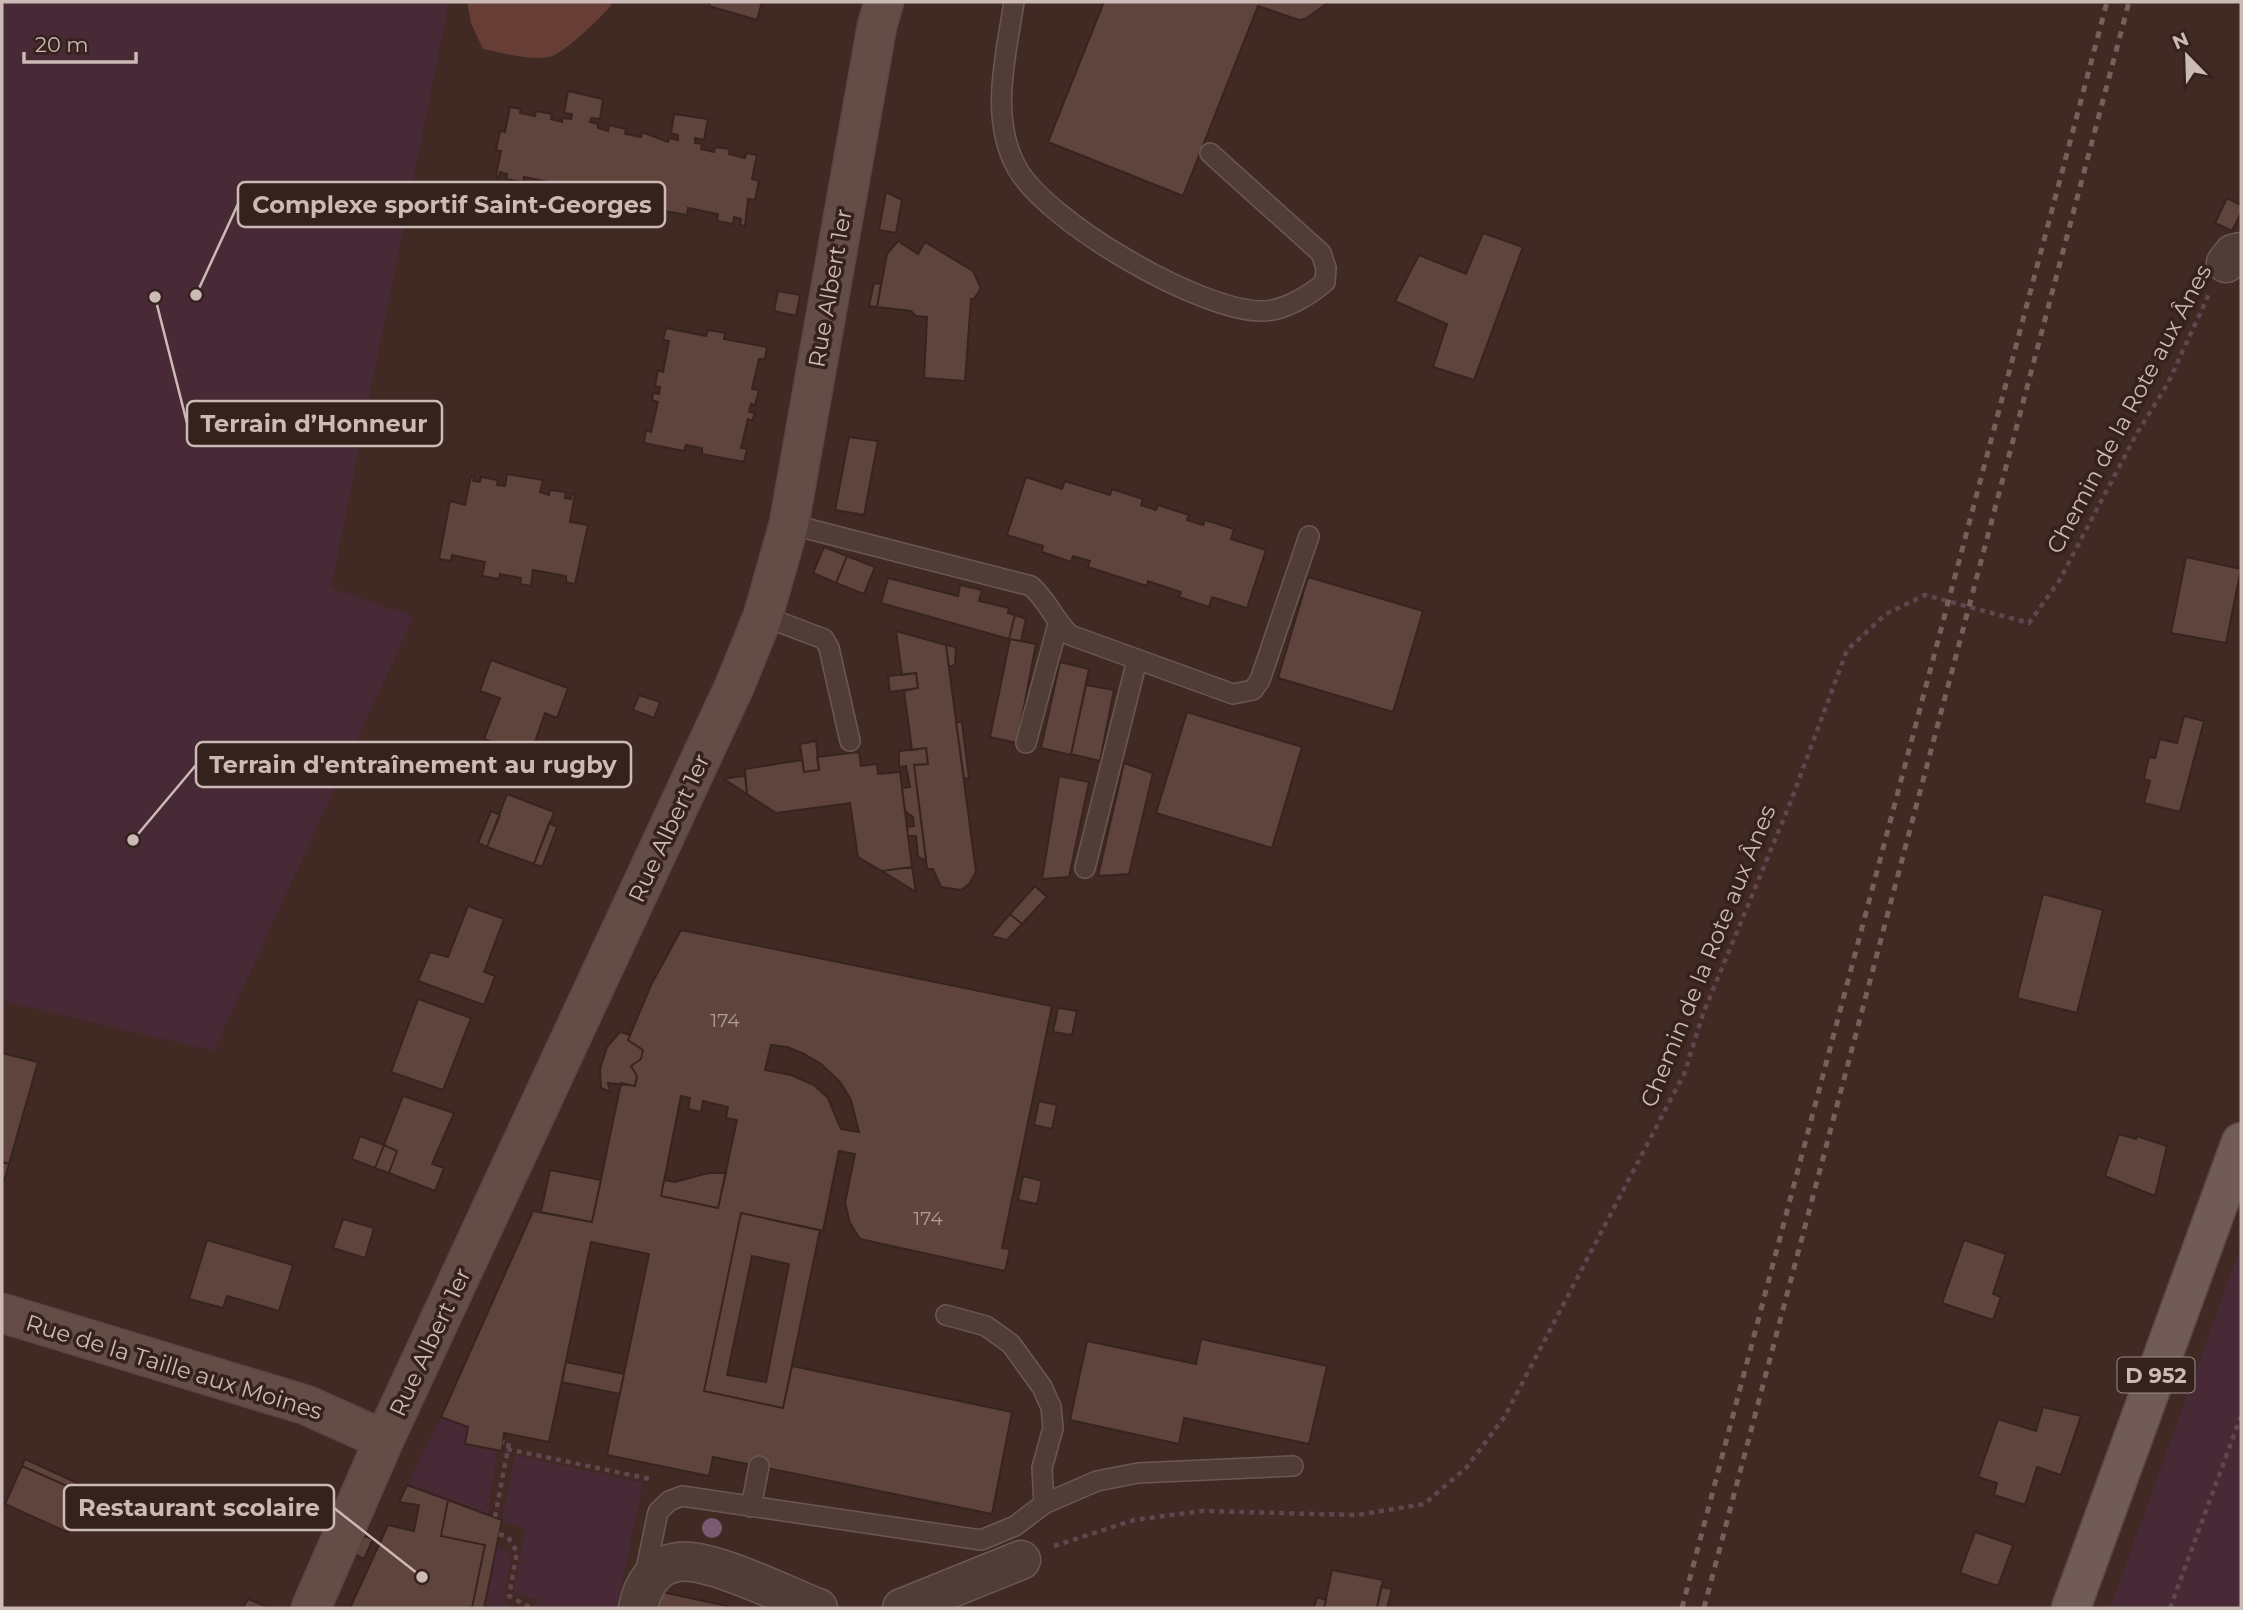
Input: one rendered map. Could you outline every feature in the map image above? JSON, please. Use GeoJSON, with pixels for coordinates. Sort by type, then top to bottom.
{"type":"FeatureCollection","features":[{"type":"Feature","properties":{"kind":"main road","name":"D 952"},"geometry":{"type":"LineString","coordinates":[[2071,1608],[2241,1142]]}},
{"type":"Feature","properties":{"kind":"street","name":"Rue Albert 1er"},"geometry":{"type":"LineString","coordinates":[[312,1608],[384,1440],[729,698],[763,616],[789,524],[877,26],[884,2]]}},
{"type":"Feature","properties":{"kind":"street","name":"Rue de la Taille aux Moines"},"geometry":{"type":"LineString","coordinates":[[2,1313],[306,1405],[384,1440]]}},
{"type":"Feature","properties":{"kind":"street"},"geometry":{"type":"LineString","coordinates":[[902,1608],[1021,1560]]}},
{"type":"Feature","properties":{"kind":"street"},"geometry":{"type":"LineString","coordinates":[[640,1599],[656,1572],[677,1562],[707,1564],[818,1608]]}},
{"type":"Feature","properties":{"kind":"lane"},"geometry":{"type":"LineString","coordinates":[[1014,2],[1003,79],[1002,128],[1017,167],[1041,200],[1081,229],[1163,279],[1224,305],[1265,311],[1315,291],[1325,282],[1326,268],[1321,253],[1210,153]]}},
{"type":"Feature","properties":{"kind":"lane"},"geometry":{"type":"LineString","coordinates":[[789,524],[1031,586],[1047,601],[1058,624],[1070,635],[1233,694],[1253,690],[1260,680],[1309,536]]}},
{"type":"Feature","properties":{"kind":"lane"},"geometry":{"type":"LineString","coordinates":[[763,616],[824,639],[829,648],[850,741]]}},
{"type":"Feature","properties":{"kind":"lane"},"geometry":{"type":"LineString","coordinates":[[1026,743],[1058,624]]}},
{"type":"Feature","properties":{"kind":"lane"},"geometry":{"type":"LineString","coordinates":[[1085,868],[1137,660]]}},
{"type":"Feature","properties":{"kind":"lane"},"geometry":{"type":"LineString","coordinates":[[946,1315],[986,1326],[1011,1344],[1042,1387],[1051,1407],[1053,1428],[1042,1468],[1044,1504]]}},
{"type":"Feature","properties":{"kind":"lane"},"geometry":{"type":"LineString","coordinates":[[751,1507],[759,1466]]}},
{"type":"Feature","properties":{"kind":"lane"},"geometry":{"type":"LineString","coordinates":[[640,1599],[658,1512],[669,1502],[682,1496],[981,1540],[1015,1526],[1044,1504],[1097,1481],[1138,1473],[1293,1466]]}},
{"type":"Feature","properties":{"kind":"path","name":"Chemin de la Rote aux Ânes"},"geometry":{"type":"LineString","coordinates":[[1021,1560],[1072,1538],[1134,1520],[1202,1511],[1357,1515],[1424,1504],[1466,1468],[1505,1416],[1684,1074],[1703,1014],[1796,788],[1847,650],[1886,614],[1925,595],[2029,623],[2059,581],[2136,435],[2168,383],[2194,322],[2234,257]]}},
{"type":"Feature","properties":{"kind":"path"},"geometry":{"type":"LineString","coordinates":[[2170,1608],[2241,1416]]}},
{"type":"Feature","properties":{"kind":"path"},"geometry":{"type":"LineString","coordinates":[[495,1517],[509,1443],[503,1442]]}},
{"type":"Feature","properties":{"kind":"path"},"geometry":{"type":"LineString","coordinates":[[508,1449],[661,1479]]}},
{"type":"Feature","properties":{"kind":"path"},"geometry":{"type":"LineString","coordinates":[[499,1534],[508,1537],[517,1552],[509,1597],[531,1608]]}},
{"type":"Feature","properties":{"kind":"shaded area"},"geometry":{"type":"Polygon","coordinates":[[[2,2],[449,2],[331,588],[414,616],[214,1051],[2,1001],[2,2]]]}},
{"type":"Feature","properties":{"kind":"shaded area"},"geometry":{"type":"Polygon","coordinates":[[[467,2],[613,2],[594,24],[565,48],[550,57],[534,58],[483,49],[471,23],[467,2]]]}},
{"type":"Feature","properties":{"kind":"shaded area"},"geometry":{"type":"Polygon","coordinates":[[[2241,1246],[2241,1608],[2110,1608],[2241,1246]]]}},
{"type":"Feature","properties":{"kind":"shaded area"},"geometry":{"type":"Polygon","coordinates":[[[441,1417],[468,1427],[465,1444],[497,1450],[488,1515],[407,1485],[441,1417]]]}},
{"type":"Feature","properties":{"kind":"shaded area"},"geometry":{"type":"Polygon","coordinates":[[[515,1455],[643,1483],[617,1608],[536,1608],[537,1599],[513,1594],[525,1530],[502,1520],[515,1455]]]}},
{"type":"Feature","properties":{"kind":"shaded area"},"geometry":{"type":"Polygon","coordinates":[[[496,1547],[506,1550],[511,1558],[505,1596],[511,1608],[485,1606],[496,1547]]]}},
{"type":"Feature","properties":{"kind":"building"},"geometry":{"type":"Polygon","coordinates":[[[710,2],[762,2],[757,20],[709,6],[710,2]]]}},
{"type":"Feature","properties":{"kind":"building"},"geometry":{"type":"Polygon","coordinates":[[[1104,2],[1329,2],[1305,19],[1299,20],[1258,6],[1183,196],[1048,142],[1104,2]]]}},
{"type":"Feature","properties":{"kind":"building"},"geometry":{"type":"Polygon","coordinates":[[[568,91],[603,99],[600,119],[591,118],[590,122],[598,124],[598,128],[608,131],[609,125],[626,129],[625,134],[641,137],[642,132],[668,142],[669,138],[678,140],[678,135],[671,133],[674,114],[708,119],[704,140],[695,138],[695,143],[702,144],[701,149],[714,152],[715,147],[730,149],[729,154],[745,158],[746,153],[757,155],[752,179],[759,181],[755,200],[748,199],[745,226],[740,225],[741,219],[734,217],[733,224],[717,221],[718,214],[688,208],[687,215],[659,210],[661,204],[631,198],[630,203],[611,199],[612,194],[582,188],[581,194],[553,188],[553,183],[524,177],[523,182],[506,179],[507,174],[500,172],[499,177],[496,176],[501,151],[496,150],[500,131],[505,132],[510,107],[521,109],[520,113],[535,116],[536,111],[552,114],[551,119],[562,122],[562,118],[571,119],[572,114],[564,113],[568,91]]]}},
{"type":"Feature","properties":{"kind":"building"},"geometry":{"type":"Polygon","coordinates":[[[886,192],[902,200],[896,233],[879,230],[886,192]]]}},
{"type":"Feature","properties":{"kind":"building"},"geometry":{"type":"Polygon","coordinates":[[[2227,198],[2241,205],[2241,213],[2232,231],[2215,223],[2227,198]]]}},
{"type":"Feature","properties":{"kind":"building"},"geometry":{"type":"Polygon","coordinates":[[[1483,233],[1523,247],[1474,380],[1433,367],[1447,324],[1395,301],[1419,255],[1466,274],[1483,233]]]}},
{"type":"Feature","properties":{"kind":"building"},"geometry":{"type":"Polygon","coordinates":[[[898,241],[918,254],[925,242],[973,271],[981,288],[974,299],[971,299],[965,381],[924,378],[927,317],[916,316],[911,311],[877,307],[887,254],[898,241]]]}},
{"type":"Feature","properties":{"kind":"building"},"geometry":{"type":"Polygon","coordinates":[[[874,283],[881,284],[877,307],[869,306],[874,283]]]}},
{"type":"Feature","properties":{"kind":"building"},"geometry":{"type":"Polygon","coordinates":[[[778,291],[800,295],[796,316],[774,311],[778,291]]]}},
{"type":"Feature","properties":{"kind":"building"},"geometry":{"type":"Polygon","coordinates":[[[666,328],[706,336],[708,330],[725,333],[724,339],[767,347],[765,359],[759,359],[752,389],[759,390],[755,405],[751,404],[749,412],[755,413],[752,421],[748,419],[741,448],[747,449],[744,462],[702,454],[702,448],[686,445],[684,451],[644,443],[646,430],[651,432],[658,402],[652,400],[653,393],[659,394],[660,387],[655,386],[658,370],[663,372],[669,341],[663,340],[666,328]]]}},
{"type":"Feature","properties":{"kind":"building"},"geometry":{"type":"Polygon","coordinates":[[[849,437],[878,441],[864,515],[835,510],[849,437]]]}},
{"type":"Feature","properties":{"kind":"building"},"geometry":{"type":"Polygon","coordinates":[[[507,474],[543,480],[540,492],[549,495],[550,490],[566,492],[565,498],[571,499],[572,493],[575,494],[570,522],[588,525],[575,584],[566,582],[566,576],[533,570],[531,586],[520,584],[521,578],[500,574],[499,579],[482,576],[485,562],[452,555],[451,561],[439,559],[450,501],[465,505],[471,476],[474,476],[473,481],[480,482],[481,477],[498,480],[497,485],[505,486],[507,474]]]}},
{"type":"Feature","properties":{"kind":"building"},"geometry":{"type":"Polygon","coordinates":[[[1026,477],[1062,489],[1065,481],[1110,495],[1112,489],[1143,499],[1141,505],[1156,510],[1158,505],[1189,515],[1187,520],[1203,525],[1205,520],[1234,529],[1231,539],[1266,550],[1247,608],[1212,597],[1209,607],[1179,597],[1181,592],[1148,581],[1147,586],[1088,567],[1090,561],[1073,556],[1071,562],[1042,552],[1043,546],[1007,535],[1026,477]]]}},
{"type":"Feature","properties":{"kind":"building"},"geometry":{"type":"Polygon","coordinates":[[[824,547],[847,556],[836,583],[813,573],[824,547]]]}},
{"type":"Feature","properties":{"kind":"building"},"geometry":{"type":"Polygon","coordinates":[[[847,556],[875,567],[864,594],[836,583],[847,556]]]}},
{"type":"Feature","properties":{"kind":"building"},"geometry":{"type":"Polygon","coordinates":[[[2186,557],[2241,569],[2226,643],[2171,633],[2186,557]]]}},
{"type":"Feature","properties":{"kind":"building"},"geometry":{"type":"Polygon","coordinates":[[[1308,577],[1423,611],[1393,712],[1278,678],[1308,577]]]}},
{"type":"Feature","properties":{"kind":"building"},"geometry":{"type":"Polygon","coordinates":[[[888,578],[958,596],[960,585],[982,590],[979,601],[1009,608],[1008,613],[1015,615],[1009,639],[881,603],[888,578]]]}},
{"type":"Feature","properties":{"kind":"building"},"geometry":{"type":"Polygon","coordinates":[[[1015,615],[1026,619],[1021,641],[1009,639],[1015,615]]]}},
{"type":"Feature","properties":{"kind":"building"},"geometry":{"type":"Polygon","coordinates":[[[896,631],[946,645],[976,872],[969,884],[961,890],[941,887],[933,869],[927,869],[914,765],[928,764],[926,748],[912,750],[904,691],[918,688],[916,673],[902,675],[896,631]]]}},
{"type":"Feature","properties":{"kind":"building"},"geometry":{"type":"Polygon","coordinates":[[[1010,639],[1036,644],[1017,743],[990,737],[1010,639]]]}},
{"type":"Feature","properties":{"kind":"building"},"geometry":{"type":"Polygon","coordinates":[[[946,645],[956,647],[955,665],[949,667],[946,645]]]}},
{"type":"Feature","properties":{"kind":"building"},"geometry":{"type":"Polygon","coordinates":[[[491,660],[568,688],[557,718],[545,713],[530,756],[484,739],[500,698],[480,691],[491,660]]]}},
{"type":"Feature","properties":{"kind":"building"},"geometry":{"type":"Polygon","coordinates":[[[1060,662],[1089,669],[1071,755],[1041,748],[1060,662]]]}},
{"type":"Feature","properties":{"kind":"building"},"geometry":{"type":"Polygon","coordinates":[[[916,673],[918,688],[890,692],[888,676],[916,673]]]}},
{"type":"Feature","properties":{"kind":"building"},"geometry":{"type":"Polygon","coordinates":[[[1086,685],[1114,690],[1100,761],[1071,754],[1086,685]]]}},
{"type":"Feature","properties":{"kind":"building"},"geometry":{"type":"Polygon","coordinates":[[[639,695],[660,702],[654,718],[633,710],[639,695]]]}},
{"type":"Feature","properties":{"kind":"building"},"geometry":{"type":"Polygon","coordinates":[[[1187,712],[1302,747],[1272,848],[1156,813],[1187,712]]]}},
{"type":"Feature","properties":{"kind":"building"},"geometry":{"type":"Polygon","coordinates":[[[2184,716],[2204,721],[2180,812],[2144,803],[2150,781],[2144,779],[2149,757],[2155,758],[2160,739],[2177,743],[2184,716]]]}},
{"type":"Feature","properties":{"kind":"building"},"geometry":{"type":"Polygon","coordinates":[[[956,722],[962,722],[969,778],[964,779],[956,722]]]}},
{"type":"Feature","properties":{"kind":"building"},"geometry":{"type":"Polygon","coordinates":[[[816,741],[819,770],[804,772],[800,744],[816,741]]]}},
{"type":"Feature","properties":{"kind":"building"},"geometry":{"type":"Polygon","coordinates":[[[926,748],[928,764],[914,765],[924,860],[918,857],[916,836],[908,836],[907,827],[914,826],[913,817],[905,811],[902,788],[910,787],[906,766],[899,767],[899,751],[926,748]]]}},
{"type":"Feature","properties":{"kind":"building"},"geometry":{"type":"Polygon","coordinates":[[[859,752],[861,766],[877,764],[878,774],[900,772],[912,867],[882,871],[858,857],[850,803],[776,813],[747,794],[745,769],[802,760],[804,772],[819,770],[817,757],[859,752]]]}},
{"type":"Feature","properties":{"kind":"building"},"geometry":{"type":"Polygon","coordinates":[[[1124,763],[1153,773],[1129,874],[1098,876],[1124,763]]]}},
{"type":"Feature","properties":{"kind":"building"},"geometry":{"type":"Polygon","coordinates":[[[745,776],[747,794],[724,779],[735,777],[745,776]]]}},
{"type":"Feature","properties":{"kind":"building"},"geometry":{"type":"Polygon","coordinates":[[[1059,776],[1089,782],[1069,877],[1042,879],[1059,776]]]}},
{"type":"Feature","properties":{"kind":"building"},"geometry":{"type":"Polygon","coordinates":[[[507,794],[554,812],[534,864],[487,847],[507,794]]]}},
{"type":"Feature","properties":{"kind":"building"},"geometry":{"type":"Polygon","coordinates":[[[491,811],[500,815],[487,847],[478,843],[491,811]]]}},
{"type":"Feature","properties":{"kind":"building"},"geometry":{"type":"Polygon","coordinates":[[[549,823],[557,827],[542,867],[534,864],[549,823]]]}},
{"type":"Feature","properties":{"kind":"building"},"geometry":{"type":"Polygon","coordinates":[[[912,867],[916,892],[882,871],[912,867]]]}},
{"type":"Feature","properties":{"kind":"building"},"geometry":{"type":"Polygon","coordinates":[[[1035,886],[1047,897],[1022,924],[1010,914],[1035,886]]]}},
{"type":"Feature","properties":{"kind":"building"},"geometry":{"type":"Polygon","coordinates":[[[2043,894],[2103,910],[2077,1013],[2017,998],[2043,894]]]}},
{"type":"Feature","properties":{"kind":"building"},"geometry":{"type":"Polygon","coordinates":[[[468,906],[504,919],[484,972],[495,976],[484,1005],[418,981],[430,952],[448,957],[468,906]]]}},
{"type":"Feature","properties":{"kind":"building"},"geometry":{"type":"Polygon","coordinates":[[[1010,914],[1022,924],[1007,940],[991,936],[1010,914]]]}},
{"type":"Feature","properties":{"kind":"building"},"geometry":{"type":"Polygon","coordinates":[[[681,930],[1052,1006],[1002,1248],[1010,1249],[1005,1271],[860,1239],[850,1223],[845,1203],[855,1154],[839,1151],[823,1231],[741,1213],[704,1391],[783,1408],[792,1366],[1012,1412],[992,1514],[713,1457],[709,1476],[607,1455],[649,1254],[591,1242],[549,1442],[504,1433],[502,1451],[465,1444],[468,1427],[441,1417],[533,1211],[592,1222],[621,1083],[635,1086],[637,1076],[631,1066],[641,1059],[643,1050],[628,1040],[651,985],[681,930]],[[771,1045],[765,1070],[791,1075],[814,1085],[828,1098],[841,1129],[859,1132],[851,1100],[840,1082],[821,1064],[804,1054],[787,1047],[771,1045]],[[681,1096],[661,1196],[718,1208],[737,1120],[726,1118],[728,1107],[703,1101],[701,1112],[688,1109],[690,1098],[681,1096]]]}},
{"type":"Feature","properties":{"kind":"building"},"geometry":{"type":"Polygon","coordinates":[[[418,999],[471,1018],[443,1090],[391,1072],[418,999]]]}},
{"type":"Feature","properties":{"kind":"building"},"geometry":{"type":"Polygon","coordinates":[[[1058,1008],[1077,1011],[1072,1035],[1053,1032],[1058,1008]]]}},
{"type":"Feature","properties":{"kind":"building"},"geometry":{"type":"Polygon","coordinates":[[[620,1032],[630,1035],[628,1040],[643,1050],[641,1059],[631,1066],[637,1076],[635,1086],[608,1083],[610,1092],[601,1088],[600,1069],[607,1047],[620,1032]]]}},
{"type":"Feature","properties":{"kind":"building"},"geometry":{"type":"Polygon","coordinates":[[[2,1053],[38,1062],[9,1164],[2,1162],[2,1053]]]}},
{"type":"Feature","properties":{"kind":"building"},"geometry":{"type":"Polygon","coordinates":[[[403,1096],[454,1113],[432,1164],[444,1168],[435,1191],[389,1173],[397,1151],[384,1145],[403,1096]]]}},
{"type":"Feature","properties":{"kind":"building"},"geometry":{"type":"Polygon","coordinates":[[[1039,1101],[1057,1105],[1052,1129],[1034,1125],[1039,1101]]]}},
{"type":"Feature","properties":{"kind":"building"},"geometry":{"type":"Polygon","coordinates":[[[2119,1134],[2136,1139],[2137,1136],[2167,1146],[2155,1196],[2105,1176],[2119,1134]]]}},
{"type":"Feature","properties":{"kind":"building"},"geometry":{"type":"Polygon","coordinates":[[[360,1136],[384,1145],[375,1168],[352,1159],[360,1136]]]}},
{"type":"Feature","properties":{"kind":"building"},"geometry":{"type":"Polygon","coordinates":[[[384,1145],[397,1151],[389,1173],[375,1168],[384,1145]]]}},
{"type":"Feature","properties":{"kind":"building"},"geometry":{"type":"Polygon","coordinates":[[[2,1162],[9,1164],[4,1181],[2,1181],[2,1162]]]}},
{"type":"Feature","properties":{"kind":"building"},"geometry":{"type":"Polygon","coordinates":[[[550,1170],[601,1180],[592,1222],[541,1212],[550,1170]]]}},
{"type":"Feature","properties":{"kind":"building"},"geometry":{"type":"Polygon","coordinates":[[[708,1173],[726,1173],[718,1208],[661,1196],[664,1180],[675,1182],[708,1173]]]}},
{"type":"Feature","properties":{"kind":"building"},"geometry":{"type":"Polygon","coordinates":[[[1023,1176],[1042,1181],[1037,1204],[1018,1200],[1023,1176]]]}},
{"type":"Feature","properties":{"kind":"building"},"geometry":{"type":"Polygon","coordinates":[[[741,1213],[820,1230],[783,1408],[704,1391],[741,1213]],[[752,1256],[727,1375],[766,1382],[789,1264],[752,1256]]]}},
{"type":"Feature","properties":{"kind":"building"},"geometry":{"type":"Polygon","coordinates":[[[343,1219],[374,1228],[365,1258],[333,1248],[343,1219]]]}},
{"type":"Feature","properties":{"kind":"building"},"geometry":{"type":"Polygon","coordinates":[[[207,1240],[293,1265],[279,1311],[227,1296],[223,1308],[189,1299],[207,1240]]]}},
{"type":"Feature","properties":{"kind":"building"},"geometry":{"type":"Polygon","coordinates":[[[1964,1240],[2006,1254],[1993,1294],[2001,1297],[1993,1320],[1942,1303],[1964,1240]]]}},
{"type":"Feature","properties":{"kind":"building"},"geometry":{"type":"Polygon","coordinates":[[[1201,1339],[1327,1366],[1309,1444],[1184,1418],[1179,1444],[1070,1420],[1087,1341],[1196,1364],[1201,1339]]]}},
{"type":"Feature","properties":{"kind":"building"},"geometry":{"type":"Polygon","coordinates":[[[566,1362],[624,1374],[620,1394],[562,1382],[566,1362]]]}},
{"type":"Feature","properties":{"kind":"building"},"geometry":{"type":"Polygon","coordinates":[[[2043,1407],[2081,1416],[2061,1475],[2037,1467],[2025,1505],[1994,1495],[1997,1483],[1978,1477],[1998,1419],[2036,1431],[2043,1407]]]}},
{"type":"Feature","properties":{"kind":"building"},"geometry":{"type":"Polygon","coordinates":[[[25,1459],[88,1488],[85,1494],[22,1466],[25,1459]]]}},
{"type":"Feature","properties":{"kind":"building"},"geometry":{"type":"Polygon","coordinates":[[[22,1466],[85,1494],[67,1532],[5,1504],[22,1466]]]}},
{"type":"Feature","properties":{"kind":"building"},"geometry":{"type":"Polygon","coordinates":[[[407,1485],[448,1500],[441,1536],[485,1545],[472,1608],[350,1608],[388,1525],[414,1531],[419,1505],[399,1502],[407,1485]]]}},
{"type":"Feature","properties":{"kind":"building"},"geometry":{"type":"Polygon","coordinates":[[[448,1500],[502,1520],[484,1608],[472,1608],[485,1545],[441,1536],[448,1500]]]}},
{"type":"Feature","properties":{"kind":"building"},"geometry":{"type":"Polygon","coordinates":[[[1975,1532],[2013,1545],[1998,1586],[1960,1573],[1975,1532]]]}},
{"type":"Feature","properties":{"kind":"building"},"geometry":{"type":"Polygon","coordinates":[[[364,1536],[373,1539],[364,1559],[355,1554],[364,1536]]]}},
{"type":"Feature","properties":{"kind":"building"},"geometry":{"type":"Polygon","coordinates":[[[1332,1570],[1383,1580],[1377,1608],[1324,1608],[1332,1570]]]}},
{"type":"Feature","properties":{"kind":"building"},"geometry":{"type":"Polygon","coordinates":[[[1381,1587],[1392,1589],[1387,1608],[1377,1608],[1381,1587]]]}},
{"type":"Feature","properties":{"kind":"building"},"geometry":{"type":"Polygon","coordinates":[[[657,1591],[727,1606],[653,1608],[657,1591]]]}},
{"type":"Feature","properties":{"kind":"building"},"geometry":{"type":"Polygon","coordinates":[[[1317,1597],[1326,1600],[1324,1608],[1314,1608],[1317,1597]]]}},
{"type":"Feature","properties":{"kind":"building"},"geometry":{"type":"Polygon","coordinates":[[[248,1599],[270,1608],[243,1608],[248,1599]]]}},
{"type":"Feature","properties":{"kind":"railway"},"geometry":{"type":"LineString","coordinates":[[1682,1608],[2107,2]]}},
{"type":"Feature","properties":{"kind":"railway"},"geometry":{"type":"LineString","coordinates":[[1704,1608],[2129,2]]}},
{"type":"Feature","properties":{"kind":"place","name":"Complexe sportif Saint-Georges"},"geometry":{"type":"Point","coordinates":[196,295]}},
{"type":"Feature","properties":{"kind":"place","name":"Terrain d’Honneur"},"geometry":{"type":"Point","coordinates":[155,297]}},
{"type":"Feature","properties":{"kind":"place","name":"Terrain d'entraînement au rugby"},"geometry":{"type":"Point","coordinates":[133,840]}},
{"type":"Feature","properties":{"kind":"place","name":"Restaurant scolaire"},"geometry":{"type":"Point","coordinates":[422,1577]}}]}
